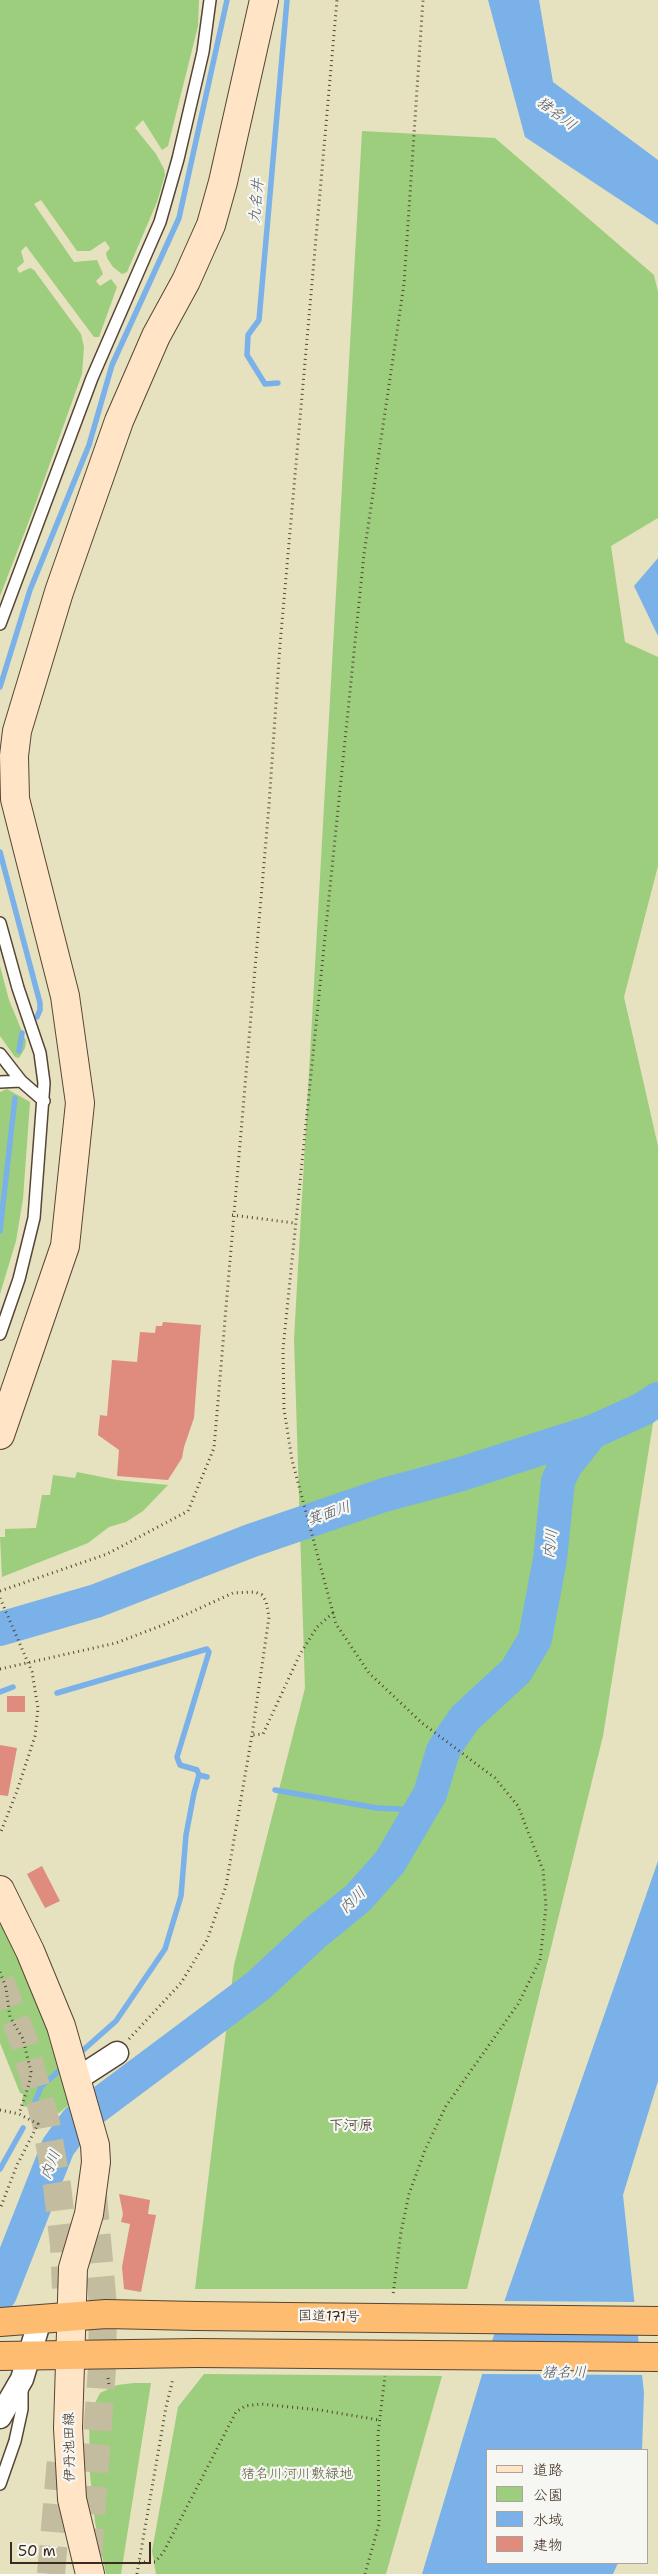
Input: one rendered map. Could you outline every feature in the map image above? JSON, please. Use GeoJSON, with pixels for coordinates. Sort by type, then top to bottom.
{"type":"FeatureCollection","features":[{"type":"Feature","properties":{"kind":"highway","name":"国道171号"},"geometry":{"type":"LineString","coordinates":[[21,2321],[106,2314],[658,2321]]}},
{"type":"Feature","properties":{"kind":"highway"},"geometry":{"type":"LineString","coordinates":[[16,2362],[71,2356],[198,2353],[658,2357]]}},
{"type":"Feature","properties":{"kind":"street"},"geometry":{"type":"LineString","coordinates":[[0,1435],[65,1246],[80,1103],[65,996],[15,799],[14,756],[17,731],[59,592],[119,421],[156,336],[186,280],[211,225],[223,182],[264,0]]}},
{"type":"Feature","properties":{"kind":"street"},"geometry":{"type":"LineString","coordinates":[[0,1890],[50,1997],[61,2026],[78,2085],[117,2053]]}},
{"type":"Feature","properties":{"kind":"street","name":"伊丹池田線"},"geometry":{"type":"LineString","coordinates":[[78,2085],[96,2154],[89,2214],[73,2268],[68,2428],[74,2511],[90,2574]]}},
{"type":"Feature","properties":{"kind":"street"},"geometry":{"type":"LineString","coordinates":[[0,2417],[16,2362],[21,2321]]}},
{"type":"Feature","properties":{"kind":"lane"},"geometry":{"type":"LineString","coordinates":[[0,624],[92,378],[160,222],[178,160],[201,61],[210,0]]}},
{"type":"Feature","properties":{"kind":"lane"},"geometry":{"type":"LineString","coordinates":[[0,923],[18,988],[40,1053],[44,1102],[34,1218],[19,1279],[0,1334]]}},
{"type":"Feature","properties":{"kind":"lane"},"geometry":{"type":"LineString","coordinates":[[0,1054],[21,1081],[44,1102]]}},
{"type":"Feature","properties":{"kind":"lane"},"geometry":{"type":"LineString","coordinates":[[0,1082],[21,1081]]}},
{"type":"Feature","properties":{"kind":"lane"},"geometry":{"type":"LineString","coordinates":[[0,2484],[15,2441],[22,2409],[16,2362]]}},
{"type":"Feature","properties":{"kind":"path"},"geometry":{"type":"LineString","coordinates":[[0,1591],[107,1554],[188,1511],[214,1448],[232,1215],[337,0]]}},
{"type":"Feature","properties":{"kind":"path"},"geometry":{"type":"LineString","coordinates":[[392,2300],[401,2232],[409,2194],[425,2150],[446,2106],[518,2004],[540,1960],[546,1908],[543,1870],[518,1806],[495,1778],[438,1736],[369,1674],[340,1631],[333,1613],[292,1460],[284,1409],[283,1349],[294,1223],[364,554],[404,284],[424,0]]}},
{"type":"Feature","properties":{"kind":"path"},"geometry":{"type":"LineString","coordinates":[[232,1215],[294,1223]]}},
{"type":"Feature","properties":{"kind":"path"},"geometry":{"type":"LineString","coordinates":[[0,1669],[116,1642],[162,1625],[243,1590],[259,1593],[266,1600],[269,1617],[252,1735],[226,1886],[207,1940],[181,1983],[117,2053]]}},
{"type":"Feature","properties":{"kind":"path"},"geometry":{"type":"LineString","coordinates":[[0,1834],[17,1791],[34,1736],[38,1698],[28,1663],[1,1599]]}},
{"type":"Feature","properties":{"kind":"path"},"geometry":{"type":"LineString","coordinates":[[252,1735],[263,1734],[300,1654],[317,1627],[333,1613]]}},
{"type":"Feature","properties":{"kind":"path"},"geometry":{"type":"LineString","coordinates":[[0,1972],[6,1988],[10,2018],[23,2039],[31,2072],[19,2114]]}},
{"type":"Feature","properties":{"kind":"path"},"geometry":{"type":"LineString","coordinates":[[0,2110],[19,2114],[38,2124],[17,2165],[0,2209]]}},
{"type":"Feature","properties":{"kind":"path"},"geometry":{"type":"LineString","coordinates":[[365,2574],[379,2524],[379,2420],[385,2375]]}},
{"type":"Feature","properties":{"kind":"path"},"geometry":{"type":"LineString","coordinates":[[108,2378],[108,2385]]}},
{"type":"Feature","properties":{"kind":"path"},"geometry":{"type":"LineString","coordinates":[[137,2574],[166,2408],[174,2379]]}},
{"type":"Feature","properties":{"kind":"path"},"geometry":{"type":"LineString","coordinates":[[139,2562],[155,2562],[163,2553],[236,2412],[245,2406],[260,2404],[320,2410],[379,2420]]}},
{"type":"Feature","properties":{"kind":"green space"},"geometry":{"type":"Polygon","coordinates":[[[0,0],[199,0],[198,26],[168,146],[162,150],[143,120],[135,128],[156,154],[165,175],[157,202],[127,272],[122,274],[113,267],[107,258],[106,253],[110,248],[105,241],[90,251],[77,251],[41,200],[34,204],[74,262],[97,260],[103,274],[96,281],[100,286],[111,279],[117,287],[99,337],[94,337],[26,246],[21,251],[24,262],[17,268],[19,273],[30,268],[34,270],[81,334],[84,347],[82,374],[0,596],[0,0]]]}},
{"type":"Feature","properties":{"kind":"green space"},"geometry":{"type":"Polygon","coordinates":[[[362,131],[495,138],[654,275],[658,292],[658,518],[611,546],[625,642],[658,657],[658,866],[624,997],[658,1146],[658,1392],[603,1736],[467,2289],[195,2289],[234,1965],[305,1688],[294,1339],[362,131]]]}},
{"type":"Feature","properties":{"kind":"green space"},"geometry":{"type":"Polygon","coordinates":[[[0,966],[9,1000],[26,1041],[25,1048],[19,1058],[15,1057],[0,1036],[0,966]]]}},
{"type":"Feature","properties":{"kind":"green space"},"geometry":{"type":"Polygon","coordinates":[[[7,1089],[30,1102],[23,1199],[16,1241],[0,1294],[0,1092],[7,1089]]]}},
{"type":"Feature","properties":{"kind":"green space"},"geometry":{"type":"Polygon","coordinates":[[[77,1472],[117,1480],[168,1485],[143,1511],[126,1522],[109,1527],[88,1543],[2,1577],[0,1537],[5,1537],[5,1529],[36,1528],[42,1495],[50,1495],[53,1475],[75,1478],[77,1472]]]}},
{"type":"Feature","properties":{"kind":"green space"},"geometry":{"type":"Polygon","coordinates":[[[0,1925],[6,1927],[40,2003],[71,2103],[59,2113],[22,2106],[23,2094],[20,2093],[0,2043],[0,1925]]]}},
{"type":"Feature","properties":{"kind":"green space","name":"猪名川河川敷緑地"},"geometry":{"type":"Polygon","coordinates":[[[204,2374],[442,2376],[386,2574],[156,2574],[152,2551],[178,2407],[204,2374]]]}},
{"type":"Feature","properties":{"kind":"green space"},"geometry":{"type":"Polygon","coordinates":[[[151,2383],[121,2574],[106,2574],[95,2522],[90,2475],[89,2415],[100,2393],[117,2385],[151,2383]]]}},
{"type":"Feature","properties":{"kind":"water","name":"猪名川"},"geometry":{"type":"Polygon","coordinates":[[[488,0],[539,0],[553,82],[658,160],[658,225],[525,137],[488,0]]]}},
{"type":"Feature","properties":{"kind":"water"},"geometry":{"type":"Polygon","coordinates":[[[658,558],[658,636],[634,586],[658,558]]]}},
{"type":"Feature","properties":{"kind":"water","name":"猪名川"},"geometry":{"type":"Polygon","coordinates":[[[658,1861],[658,2081],[623,2195],[644,2393],[642,2449],[486,2449],[486,2564],[618,2564],[613,2574],[422,2574],[503,2305],[658,1861]]]}},
{"type":"Feature","properties":{"kind":"pier"},"geometry":{"type":"Polygon","coordinates":[[[502,2301],[637,2302],[640,2330],[494,2329],[502,2301]]]}},
{"type":"Feature","properties":{"kind":"pier"},"geometry":{"type":"Polygon","coordinates":[[[489,2345],[642,2347],[645,2375],[480,2374],[489,2345]]]}},
{"type":"Feature","properties":{"kind":"building"},"geometry":{"type":"Polygon","coordinates":[[[163,1322],[201,1325],[194,1418],[182,1458],[168,1480],[117,1476],[119,1450],[98,1435],[100,1415],[107,1416],[112,1360],[137,1362],[140,1332],[155,1333],[156,1326],[162,1326],[163,1322]]]}},
{"type":"Feature","properties":{"kind":"building"},"geometry":{"type":"Polygon","coordinates":[[[7,1696],[25,1696],[25,1712],[7,1712],[7,1696]]]}},
{"type":"Feature","properties":{"kind":"building"},"geometry":{"type":"Polygon","coordinates":[[[0,1745],[17,1748],[8,1796],[0,1795],[0,1745]]]}},
{"type":"Feature","properties":{"kind":"building"},"geometry":{"type":"Polygon","coordinates":[[[42,1866],[60,1901],[45,1908],[27,1874],[42,1866]]]}},
{"type":"Feature","properties":{"kind":"building"},"geometry":{"type":"Polygon","coordinates":[[[119,2194],[150,2200],[148,2214],[156,2215],[141,2292],[124,2289],[122,2267],[130,2224],[121,2222],[123,2214],[119,2194]]]}},
{"type":"Feature","properties":{"kind":"waterway"},"geometry":{"type":"LineString","coordinates":[[0,687],[30,590],[89,445],[112,365],[179,218],[227,0]]}},
{"type":"Feature","properties":{"kind":"waterway","name":"九名井"},"geometry":{"type":"LineString","coordinates":[[278,383],[265,384],[247,355],[248,335],[259,320],[287,0]]}},
{"type":"Feature","properties":{"kind":"waterway"},"geometry":{"type":"LineString","coordinates":[[0,852],[40,1003],[37,1017]]}},
{"type":"Feature","properties":{"kind":"waterway"},"geometry":{"type":"LineString","coordinates":[[19,1051],[22,1033]]}},
{"type":"Feature","properties":{"kind":"waterway"},"geometry":{"type":"LineString","coordinates":[[0,1231],[15,1098]]}},
{"type":"Feature","properties":{"kind":"waterway","name":"箕面川"},"geometry":{"type":"LineString","coordinates":[[0,1629],[96,1601],[250,1541],[384,1495],[458,1475],[592,1432],[643,1409],[658,1399]]}},
{"type":"Feature","properties":{"kind":"waterway","name":"内川"},"geometry":{"type":"LineString","coordinates":[[0,2294],[58,2147],[77,2121],[259,1985],[315,1933],[358,1898],[390,1862],[430,1794],[443,1751],[449,1741],[465,1718],[516,1671],[535,1639],[550,1559],[558,1481],[565,1466],[592,1432]]}},
{"type":"Feature","properties":{"kind":"waterway"},"geometry":{"type":"LineString","coordinates":[[57,1693],[207,1649],[209,1652],[177,1757],[180,1765],[197,1770],[199,1775]]}},
{"type":"Feature","properties":{"kind":"waterway"},"geometry":{"type":"LineString","coordinates":[[0,1692],[13,1687]]}},
{"type":"Feature","properties":{"kind":"waterway"},"geometry":{"type":"LineString","coordinates":[[81,2052],[116,2021],[165,1949],[181,1896],[186,1835],[194,1793],[199,1775],[207,1777]]}},
{"type":"Feature","properties":{"kind":"waterway"},"geometry":{"type":"LineString","coordinates":[[275,1790],[377,1808],[420,1810]]}},
{"type":"Feature","properties":{"kind":"waterway"},"geometry":{"type":"LineString","coordinates":[[32,2109],[41,2087],[62,2068]]}},
{"type":"Feature","properties":{"kind":"waterway"},"geometry":{"type":"LineString","coordinates":[[0,2169],[23,2128]]}},
{"type":"Feature","properties":{"kind":"tunnel"},"geometry":{"type":"LineString","coordinates":[[0,1981],[24,2042],[46,2123],[57,2186],[64,2245],[66,2288]]}},
{"type":"Feature","properties":{"kind":"tunnel"},"geometry":{"type":"LineString","coordinates":[[88,2556],[102,2369],[103,2306],[93,2195]]}},
{"type":"Feature","properties":{"kind":"tunnel"},"geometry":{"type":"LineString","coordinates":[[51,2574],[61,2459]]}},
{"type":"Feature","properties":{"kind":"district","name":"下河原"},"geometry":{"type":"Point","coordinates":[351,2126]}}]}
